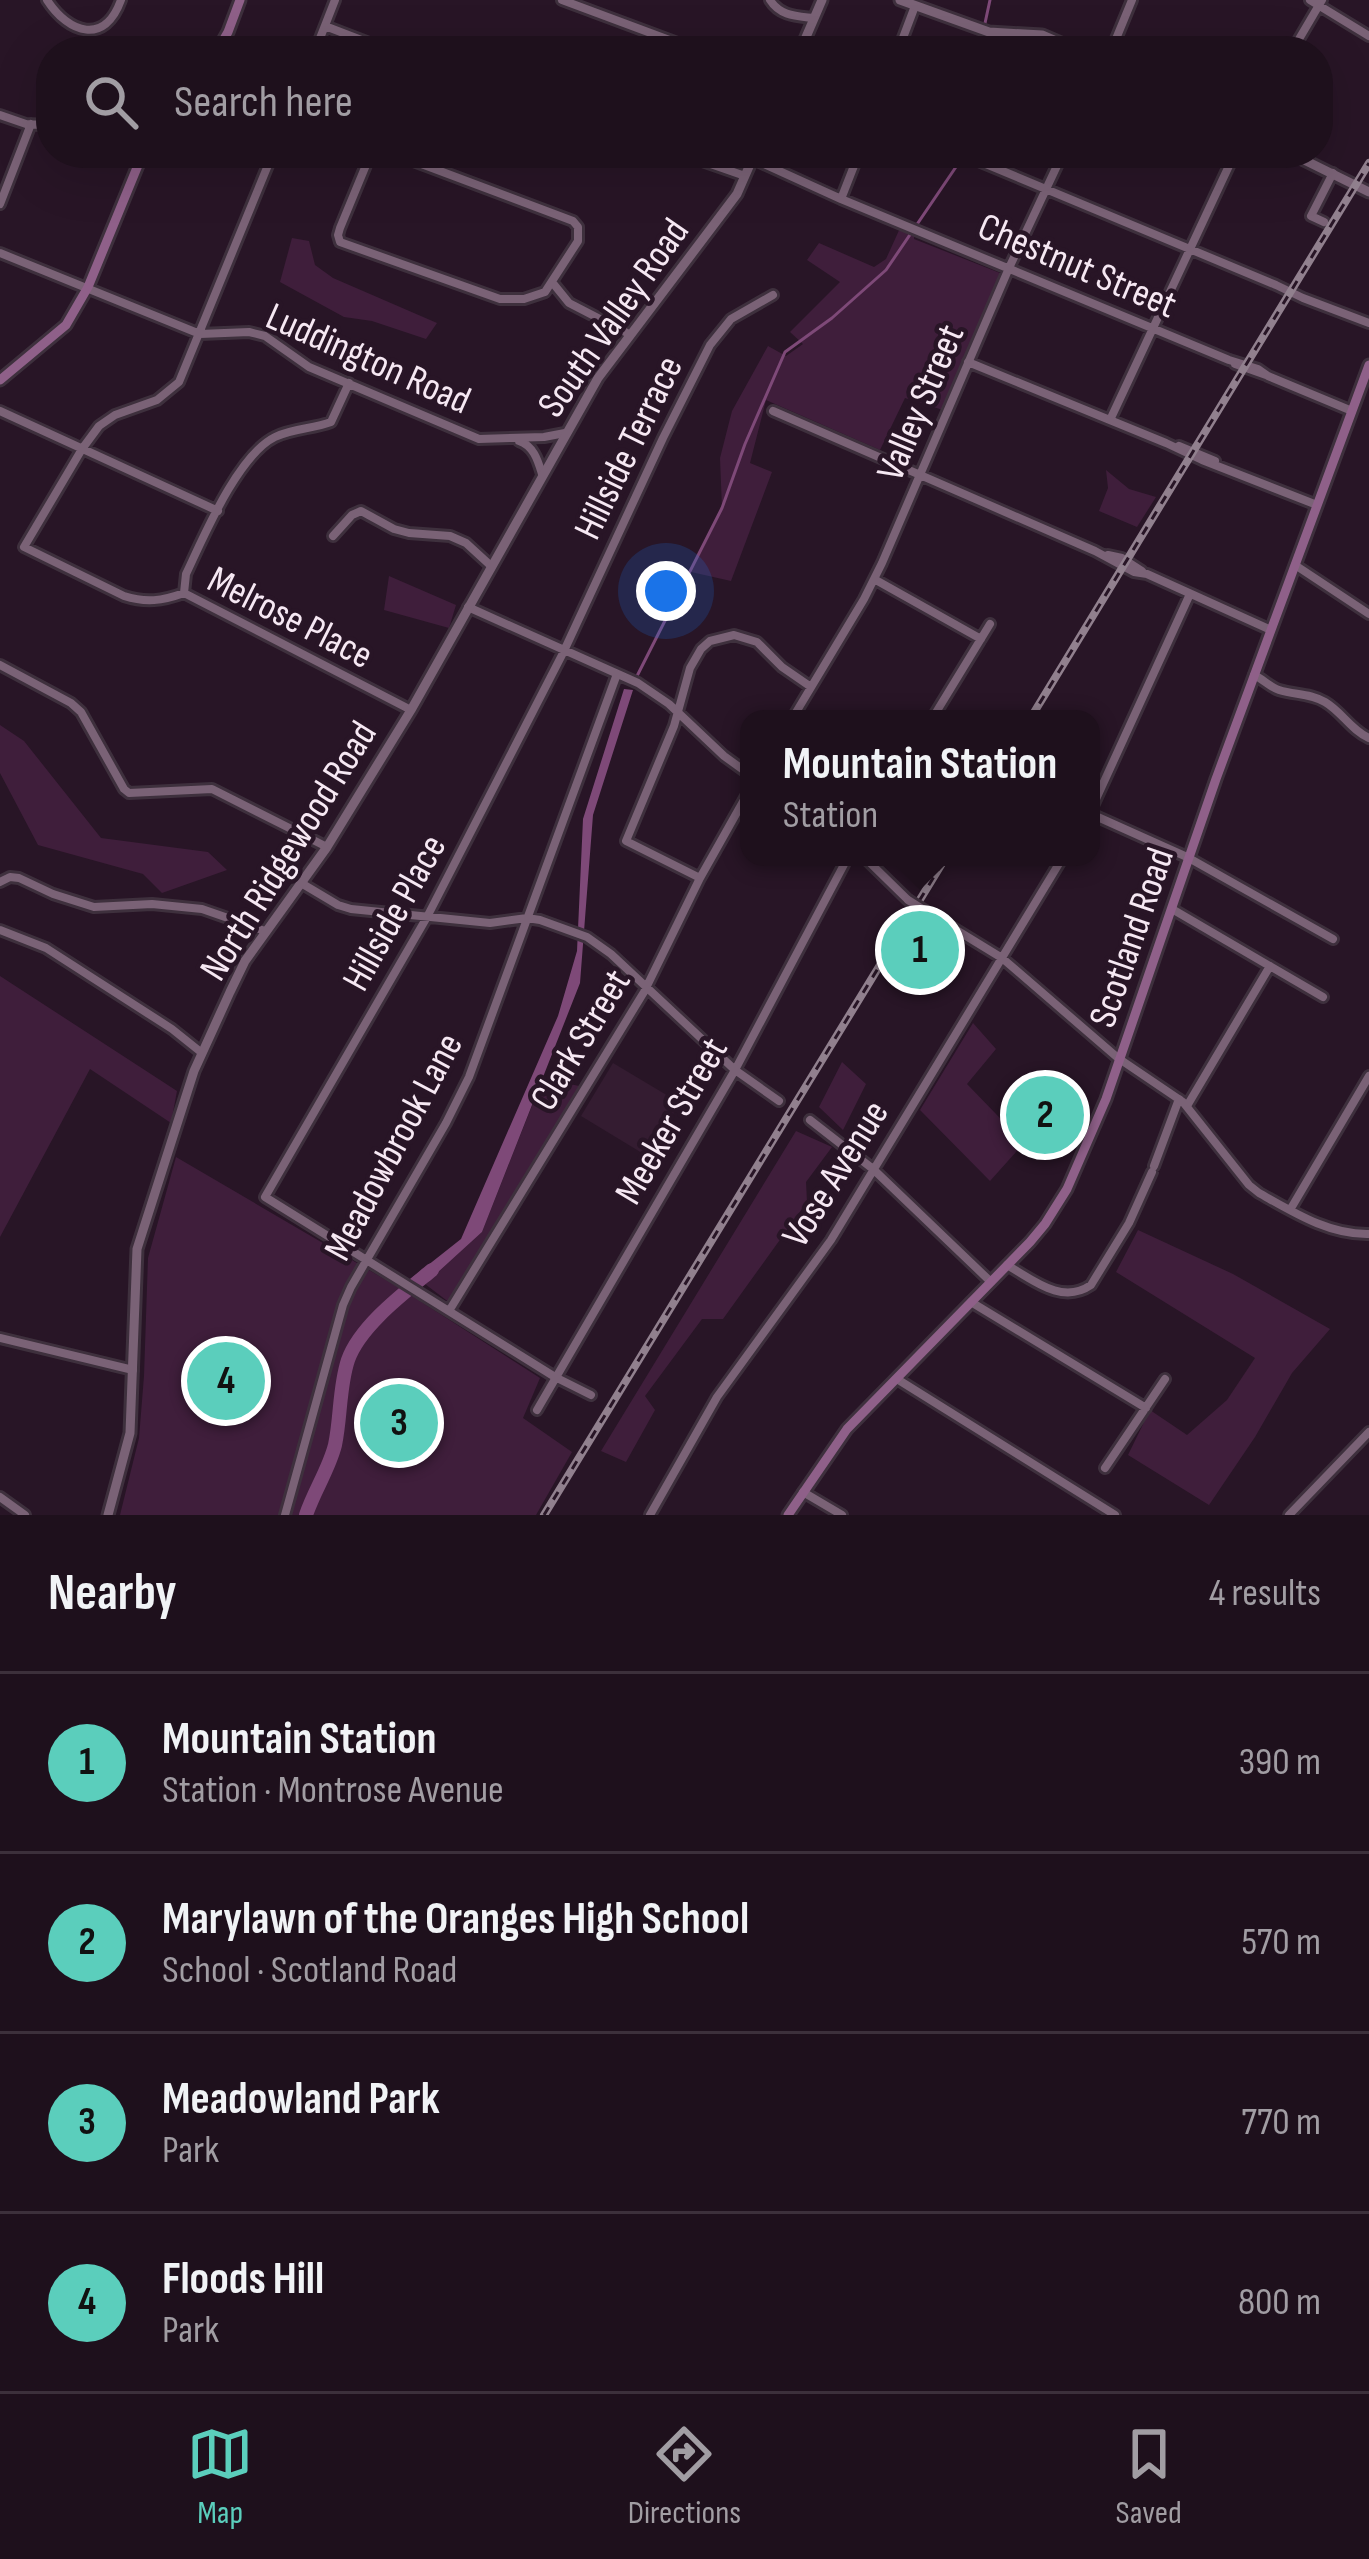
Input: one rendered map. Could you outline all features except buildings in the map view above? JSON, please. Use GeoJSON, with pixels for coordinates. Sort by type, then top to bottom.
{"type":"FeatureCollection","features":[{"type":"Feature","properties":{"kind":"main road"},"geometry":{"type":"LineString","coordinates":[[226,36],[240,0]]}},
{"type":"Feature","properties":{"kind":"main road"},"geometry":{"type":"LineString","coordinates":[[3,374],[66,325],[88,287],[137,168]]}},
{"type":"Feature","properties":{"kind":"main road","name":"Scotland Road"},"geometry":{"type":"LineString","coordinates":[[788,1515],[847,1429],[1058,1206],[1090,1140],[1120,1059],[1254,676],[1352,411],[1365,389],[1369,365]]}},
{"type":"Feature","properties":{"kind":"street"},"geometry":{"type":"LineString","coordinates":[[46,0],[76,27],[88,30],[110,22],[121,0]]}},
{"type":"Feature","properties":{"kind":"street"},"geometry":{"type":"LineString","coordinates":[[321,36],[335,0]]}},
{"type":"Feature","properties":{"kind":"street"},"geometry":{"type":"LineString","coordinates":[[562,0],[659,36]]}},
{"type":"Feature","properties":{"kind":"street"},"geometry":{"type":"LineString","coordinates":[[770,0],[789,15],[814,18]]}},
{"type":"Feature","properties":{"kind":"street"},"geometry":{"type":"LineString","coordinates":[[806,36],[822,0]]}},
{"type":"Feature","properties":{"kind":"street"},"geometry":{"type":"LineString","coordinates":[[900,0],[931,5],[989,32],[1046,36]]}},
{"type":"Feature","properties":{"kind":"street"},"geometry":{"type":"LineString","coordinates":[[1117,36],[1132,0]]}},
{"type":"Feature","properties":{"kind":"street"},"geometry":{"type":"LineString","coordinates":[[1300,36],[1317,2],[1369,36]]}},
{"type":"Feature","properties":{"kind":"street"},"geometry":{"type":"LineString","coordinates":[[904,36],[915,5]]}},
{"type":"Feature","properties":{"kind":"street"},"geometry":{"type":"LineString","coordinates":[[325,26],[351,36]]}},
{"type":"Feature","properties":{"kind":"street"},"geometry":{"type":"LineString","coordinates":[[0,115],[36,124]]}},
{"type":"Feature","properties":{"kind":"street"},"geometry":{"type":"LineString","coordinates":[[0,204],[32,124]]}},
{"type":"Feature","properties":{"kind":"street"},"geometry":{"type":"LineString","coordinates":[[200,334],[267,168]]}},
{"type":"Feature","properties":{"kind":"street"},"geometry":{"type":"LineString","coordinates":[[364,168],[340,228],[340,242],[500,299],[545,292],[578,241],[573,221],[432,168]]}},
{"type":"Feature","properties":{"kind":"street"},"geometry":{"type":"LineString","coordinates":[[722,168],[745,176]]}},
{"type":"Feature","properties":{"kind":"street","name":"South Valley Road"},"geometry":{"type":"LineString","coordinates":[[518,516],[598,378],[726,209],[749,168]]}},
{"type":"Feature","properties":{"kind":"street"},"geometry":{"type":"LineString","coordinates":[[778,168],[841,199],[853,168]]}},
{"type":"Feature","properties":{"kind":"street"},"geometry":{"type":"LineString","coordinates":[[995,168],[1369,323]]}},
{"type":"Feature","properties":{"kind":"street","name":"Valley Street"},"geometry":{"type":"LineString","coordinates":[[811,687],[874,578],[1056,168]]}},
{"type":"Feature","properties":{"kind":"street"},"geometry":{"type":"LineString","coordinates":[[1110,420],[1228,168]]}},
{"type":"Feature","properties":{"kind":"street"},"geometry":{"type":"LineString","coordinates":[[1324,168],[1369,190]]}},
{"type":"Feature","properties":{"kind":"street"},"geometry":{"type":"LineString","coordinates":[[1324,222],[1311,216],[1333,172]]}},
{"type":"Feature","properties":{"kind":"street","name":"Chestnut Street"},"geometry":{"type":"LineString","coordinates":[[841,199],[1352,411]]}},
{"type":"Feature","properties":{"kind":"street","name":"Luddington Road"},"geometry":{"type":"LineString","coordinates":[[0,254],[200,334],[265,336],[309,367],[478,439],[565,433]]}},
{"type":"Feature","properties":{"kind":"street"},"geometry":{"type":"LineString","coordinates":[[552,282],[569,303],[628,334]]}},
{"type":"Feature","properties":{"kind":"street","name":"Hillside Terrace"},"geometry":{"type":"LineString","coordinates":[[565,650],[710,345],[731,319],[773,296]]}},
{"type":"Feature","properties":{"kind":"street","name":"Melrose Place"},"geometry":{"type":"LineString","coordinates":[[200,334],[176,385],[157,400],[106,420],[82,449],[24,547],[140,601],[184,593],[411,710]]}},
{"type":"Feature","properties":{"kind":"street"},"geometry":{"type":"LineString","coordinates":[[968,362],[1166,443],[1189,448],[1317,505]]}},
{"type":"Feature","properties":{"kind":"street"},"geometry":{"type":"LineString","coordinates":[[184,593],[186,574],[245,462],[272,439],[331,422],[350,382]]}},
{"type":"Feature","properties":{"kind":"street"},"geometry":{"type":"LineString","coordinates":[[0,411],[218,511]]}},
{"type":"Feature","properties":{"kind":"street"},"geometry":{"type":"LineString","coordinates":[[773,411],[1122,559],[1271,630]]}},
{"type":"Feature","properties":{"kind":"street","name":"Luddington Road"},"geometry":{"type":"LineString","coordinates":[[512,438],[526,443],[542,474]]}},
{"type":"Feature","properties":{"kind":"street"},"geometry":{"type":"LineString","coordinates":[[333,536],[362,511],[409,533],[450,536],[466,543],[490,566]]}},
{"type":"Feature","properties":{"kind":"street","name":"North Ridgewood Road"},"geometry":{"type":"LineString","coordinates":[[108,1515],[130,1433],[136,1250],[202,1053],[245,961],[327,847],[411,710],[518,516]]}},
{"type":"Feature","properties":{"kind":"street"},"geometry":{"type":"LineString","coordinates":[[1295,565],[1369,614]]}},
{"type":"Feature","properties":{"kind":"street"},"geometry":{"type":"LineString","coordinates":[[874,578],[981,639]]}},
{"type":"Feature","properties":{"kind":"street"},"geometry":{"type":"LineString","coordinates":[[1100,792],[1190,594]]}},
{"type":"Feature","properties":{"kind":"street"},"geometry":{"type":"LineString","coordinates":[[468,607],[634,681],[678,712],[740,768]]}},
{"type":"Feature","properties":{"kind":"street"},"geometry":{"type":"LineString","coordinates":[[938,710],[990,624]]}},
{"type":"Feature","properties":{"kind":"street"},"geometry":{"type":"LineString","coordinates":[[700,878],[626,842],[678,712],[694,658],[710,640],[721,637],[734,635],[757,642],[811,687],[797,710]]}},
{"type":"Feature","properties":{"kind":"street","name":"Hillside Place"},"geometry":{"type":"LineString","coordinates":[[367,1261],[265,1197],[427,917],[565,650]]}},
{"type":"Feature","properties":{"kind":"street"},"geometry":{"type":"LineString","coordinates":[[0,665],[81,712],[129,793],[212,789],[327,847]]}},
{"type":"Feature","properties":{"kind":"street","name":"Meadowbrook Lane"},"geometry":{"type":"LineString","coordinates":[[285,1515],[344,1305],[460,1095],[616,674]]}},
{"type":"Feature","properties":{"kind":"street"},"geometry":{"type":"LineString","coordinates":[[1254,676],[1282,691],[1318,698],[1369,738]]}},
{"type":"Feature","properties":{"kind":"street","name":"Clark Street"},"geometry":{"type":"LineString","coordinates":[[449,1311],[647,987],[740,807]]}},
{"type":"Feature","properties":{"kind":"street"},"geometry":{"type":"LineString","coordinates":[[1100,816],[1189,858],[1333,938]]}},
{"type":"Feature","properties":{"kind":"street","name":"Meeker Street"},"geometry":{"type":"LineString","coordinates":[[537,1410],[735,1070],[843,866]]}},
{"type":"Feature","properties":{"kind":"street"},"geometry":{"type":"LineString","coordinates":[[873,866],[908,900],[1002,958],[1120,1059],[1183,1102],[1249,1185],[1328,1228],[1369,1234]]}},
{"type":"Feature","properties":{"kind":"street","name":"Vose Avenue"},"geometry":{"type":"LineString","coordinates":[[650,1515],[717,1397],[831,1240],[1058,866]]}},
{"type":"Feature","properties":{"kind":"street"},"geometry":{"type":"LineString","coordinates":[[0,882],[19,878],[94,907],[152,904],[202,909],[265,931]]}},
{"type":"Feature","properties":{"kind":"street"},"geometry":{"type":"LineString","coordinates":[[301,883],[338,905],[490,923],[527,918],[587,937],[735,1070],[779,1101]]}},
{"type":"Feature","properties":{"kind":"street"},"geometry":{"type":"LineString","coordinates":[[1172,909],[1323,997]]}},
{"type":"Feature","properties":{"kind":"street"},"geometry":{"type":"LineString","coordinates":[[0,930],[46,948],[202,1053]]}},
{"type":"Feature","properties":{"kind":"street"},"geometry":{"type":"LineString","coordinates":[[1007,1265],[1060,1293],[1082,1292],[1091,1285],[1129,1223],[1183,1102],[1270,966]]}},
{"type":"Feature","properties":{"kind":"street"},"geometry":{"type":"LineString","coordinates":[[1290,1210],[1369,1076]]}},
{"type":"Feature","properties":{"kind":"street"},"geometry":{"type":"LineString","coordinates":[[810,1120],[873,1168],[991,1282]]}},
{"type":"Feature","properties":{"kind":"street"},"geometry":{"type":"LineString","coordinates":[[367,1261],[591,1395]]}},
{"type":"Feature","properties":{"kind":"street"},"geometry":{"type":"LineString","coordinates":[[971,1302],[1146,1408]]}},
{"type":"Feature","properties":{"kind":"street"},"geometry":{"type":"LineString","coordinates":[[0,1338],[133,1370]]}},
{"type":"Feature","properties":{"kind":"street"},"geometry":{"type":"LineString","coordinates":[[1106,1468],[1165,1378]]}},
{"type":"Feature","properties":{"kind":"street"},"geometry":{"type":"LineString","coordinates":[[897,1379],[1115,1515]]}},
{"type":"Feature","properties":{"kind":"street"},"geometry":{"type":"LineString","coordinates":[[1289,1515],[1369,1432]]}},
{"type":"Feature","properties":{"kind":"street"},"geometry":{"type":"LineString","coordinates":[[802,1492],[842,1515]]}},
{"type":"Feature","properties":{"kind":"street"},"geometry":{"type":"LineString","coordinates":[[0,1497],[26,1515]]}},
{"type":"Feature","properties":{"kind":"shaded area"},"geometry":{"type":"Polygon","coordinates":[[[901,226],[914,232],[914,239],[1000,273],[943,410],[905,398],[880,450],[766,400],[750,463],[772,472],[731,581],[691,572],[722,508],[720,458],[732,411],[768,346],[786,356],[803,344],[790,332],[840,282],[807,260],[819,243],[874,267],[886,259],[901,226]]]}},
{"type":"Feature","properties":{"kind":"shaded area"},"geometry":{"type":"Polygon","coordinates":[[[292,238],[309,241],[315,265],[333,278],[437,323],[426,339],[344,317],[280,282],[292,238]]]}},
{"type":"Feature","properties":{"kind":"shaded area"},"geometry":{"type":"Polygon","coordinates":[[[1106,470],[1129,489],[1156,497],[1137,527],[1099,511],[1108,488],[1106,470]]]}},
{"type":"Feature","properties":{"kind":"shaded area"},"geometry":{"type":"Polygon","coordinates":[[[389,576],[456,605],[449,628],[384,610],[389,576]]]}},
{"type":"Feature","properties":{"kind":"shaded area"},"geometry":{"type":"Polygon","coordinates":[[[624,689],[633,690],[593,815],[580,983],[482,1232],[425,1284],[413,1277],[461,1239],[558,1016],[577,951],[583,819],[624,689]]]}},
{"type":"Feature","properties":{"kind":"shaded area"},"geometry":{"type":"Polygon","coordinates":[[[0,725],[24,741],[101,838],[208,852],[227,870],[162,893],[143,874],[38,845],[0,773],[0,725]]]}},
{"type":"Feature","properties":{"kind":"shaded area"},"geometry":{"type":"Polygon","coordinates":[[[0,976],[177,1091],[171,1123],[90,1069],[0,1237],[0,976]]]}},
{"type":"Feature","properties":{"kind":"shaded area"},"geometry":{"type":"Polygon","coordinates":[[[973,1023],[996,1049],[967,1084],[1024,1143],[990,1181],[920,1110],[973,1023]]]}},
{"type":"Feature","properties":{"kind":"shaded area"},"geometry":{"type":"Polygon","coordinates":[[[842,1062],[866,1084],[843,1130],[819,1107],[842,1062]]]}},
{"type":"Feature","properties":{"kind":"shaded area"},"geometry":{"type":"Polygon","coordinates":[[[613,1063],[680,1103],[647,1156],[581,1116],[613,1063]]]}},
{"type":"Feature","properties":{"kind":"shaded area"},"geometry":{"type":"Polygon","coordinates":[[[543,1078],[579,1086],[450,1303],[425,1284],[482,1232],[543,1078]]]}},
{"type":"Feature","properties":{"kind":"shaded area"},"geometry":{"type":"Polygon","coordinates":[[[796,1131],[832,1147],[806,1182],[807,1202],[723,1319],[702,1319],[645,1396],[655,1410],[626,1462],[601,1451],[796,1131]]]}},
{"type":"Feature","properties":{"kind":"shaded area"},"geometry":{"type":"Polygon","coordinates":[[[176,1157],[398,1287],[540,1378],[523,1418],[572,1452],[536,1515],[120,1515],[139,1438],[148,1258],[176,1157]]]}},
{"type":"Feature","properties":{"kind":"shaded area"},"geometry":{"type":"Polygon","coordinates":[[[1138,1230],[1233,1274],[1330,1329],[1292,1373],[1209,1505],[1128,1455],[1150,1410],[1187,1435],[1227,1400],[1255,1358],[1116,1272],[1138,1230]]]}},
{"type":"Feature","properties":{"kind":"waterway"},"geometry":{"type":"LineString","coordinates":[[982,36],[990,0]]}},
{"type":"Feature","properties":{"kind":"waterway"},"geometry":{"type":"LineString","coordinates":[[636,678],[722,508],[785,352],[886,270],[955,168]]}},
{"type":"Feature","properties":{"kind":"waterway"},"geometry":{"type":"LineString","coordinates":[[306,1515],[335,1445],[343,1381],[354,1347],[384,1311],[432,1270]]}},
{"type":"Feature","properties":{"kind":"railway"},"geometry":{"type":"LineString","coordinates":[[1035,710],[1369,163]]}},
{"type":"Feature","properties":{"kind":"railway"},"geometry":{"type":"LineString","coordinates":[[544,1515],[941,866]]}},
{"type":"Feature","properties":{"kind":"place","name":"Mountain Station"},"geometry":{"type":"Point","coordinates":[920,950]}},
{"type":"Feature","properties":{"kind":"place","name":"Marylawn of the Oranges High School"},"geometry":{"type":"Point","coordinates":[1045,1115]}},
{"type":"Feature","properties":{"kind":"place","name":"Floods Hill"},"geometry":{"type":"Point","coordinates":[226,1381]}},
{"type":"Feature","properties":{"kind":"place","name":"Meadowland Park"},"geometry":{"type":"Point","coordinates":[399,1423]}}]}
